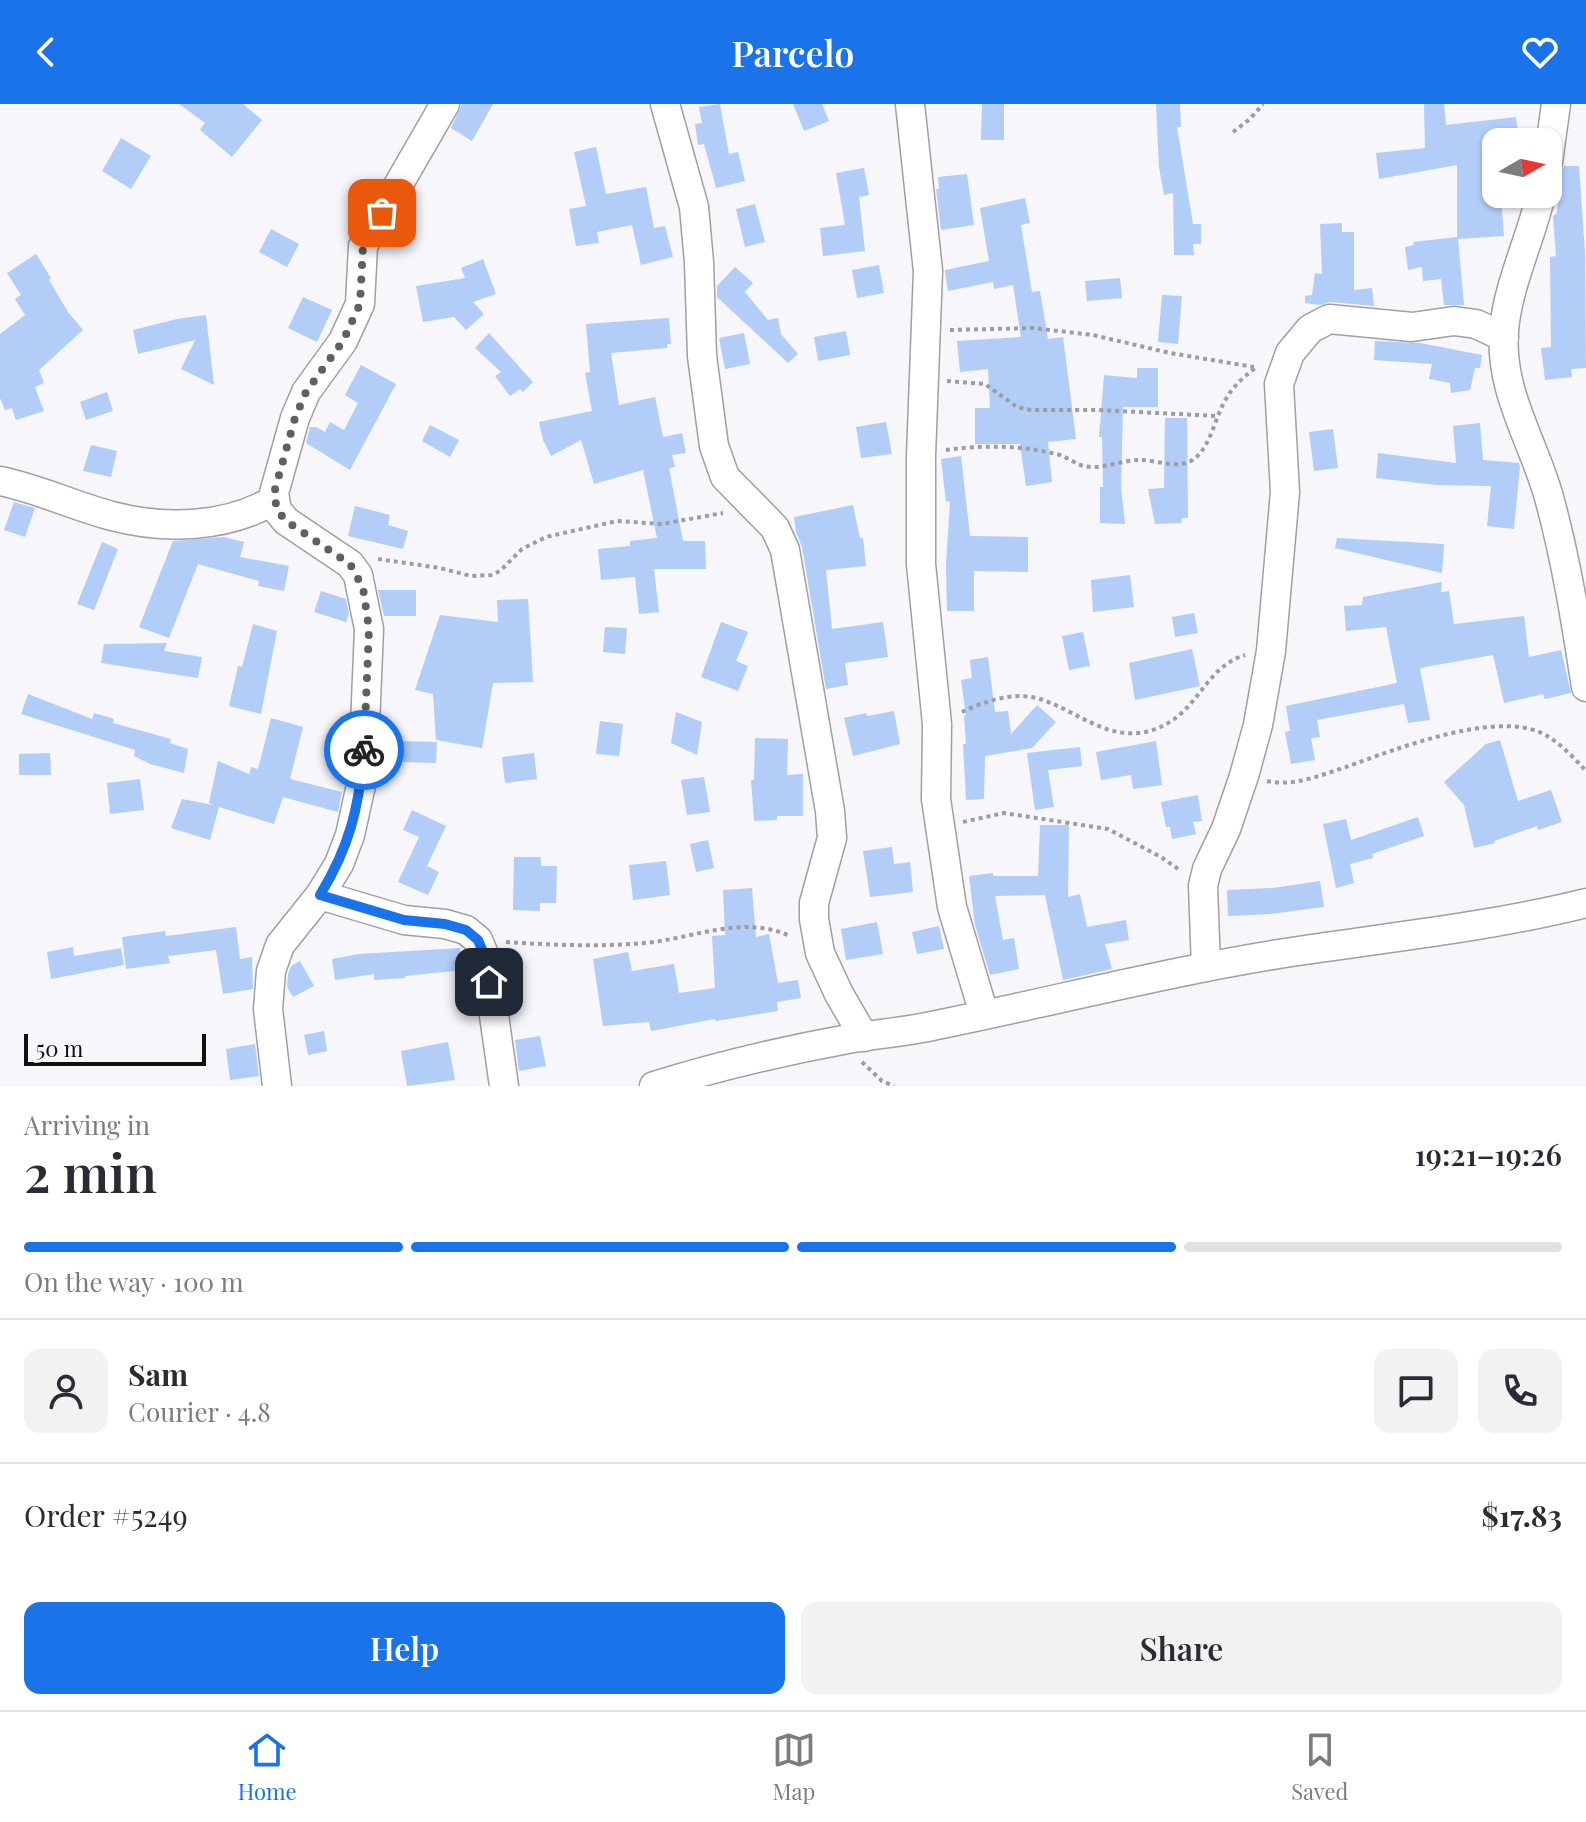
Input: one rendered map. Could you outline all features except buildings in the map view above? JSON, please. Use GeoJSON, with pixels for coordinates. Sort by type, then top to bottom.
{"type":"FeatureCollection","features":[{"type":"Feature","properties":{"kind":"street"},"geometry":{"type":"LineString","coordinates":[[277,1086],[268,1009],[271,971],[280,945],[320,895],[339,864],[350,835],[361,785],[369,629],[363,588],[350,564],[286,521],[274,500],[275,484],[306,392],[343,341],[360,304],[363,246],[445,104]]}},
{"type":"Feature","properties":{"kind":"street"},"geometry":{"type":"LineString","coordinates":[[665,104],[694,207],[702,356],[714,446],[725,477],[775,528],[785,550],[830,811],[832,838],[814,903],[820,953],[856,1038]]}},
{"type":"Feature","properties":{"kind":"street"},"geometry":{"type":"LineString","coordinates":[[910,104],[928,271],[921,456],[921,564],[937,724],[936,799],[952,907],[984,1014]]}},
{"type":"Feature","properties":{"kind":"street"},"geometry":{"type":"LineString","coordinates":[[1553,128],[1556,104]]}},
{"type":"Feature","properties":{"kind":"street"},"geometry":{"type":"LineString","coordinates":[[1537,208],[1511,295],[1504,337],[1504,365],[1512,401],[1539,464],[1562,550],[1586,687]]}},
{"type":"Feature","properties":{"kind":"street"},"geometry":{"type":"LineString","coordinates":[[1206,967],[1203,886],[1244,776],[1258,725],[1271,651],[1285,492],[1279,384],[1290,353],[1310,329],[1329,319],[1412,327],[1454,321],[1476,324],[1504,337]]}},
{"type":"Feature","properties":{"kind":"street"},"geometry":{"type":"LineString","coordinates":[[0,481],[111,516],[163,524],[189,524],[237,517],[252,513],[274,500]]}},
{"type":"Feature","properties":{"kind":"street"},"geometry":{"type":"LineString","coordinates":[[320,895],[404,920],[445,924],[466,930],[478,940],[486,959],[504,1086]]}},
{"type":"Feature","properties":{"kind":"street"},"geometry":{"type":"LineString","coordinates":[[654,1086],[713,1067],[1206,967],[1541,914],[1586,903]]}},
{"type":"Feature","properties":{"kind":"path"},"geometry":{"type":"LineString","coordinates":[[1233,132],[1263,104]]}},
{"type":"Feature","properties":{"kind":"path"},"geometry":{"type":"LineString","coordinates":[[921,456],[957,449],[1004,447],[1060,454],[1081,466],[1093,467],[1138,460],[1174,464],[1191,461],[1204,447],[1234,387],[1255,368],[1093,335],[1033,328],[925,330]]}},
{"type":"Feature","properties":{"kind":"path"},"geometry":{"type":"LineString","coordinates":[[923,381],[985,384],[1017,407],[1031,410],[1217,416]]}},
{"type":"Feature","properties":{"kind":"path"},"geometry":{"type":"LineString","coordinates":[[337,554],[400,561],[471,576],[491,575],[500,571],[522,549],[546,537],[617,521],[662,524],[753,507]]}},
{"type":"Feature","properties":{"kind":"path"},"geometry":{"type":"LineString","coordinates":[[937,724],[977,705],[1005,697],[1023,696],[1040,699],[1118,733],[1141,733],[1177,719],[1216,672],[1231,660],[1271,651]]}},
{"type":"Feature","properties":{"kind":"path"},"geometry":{"type":"LineString","coordinates":[[1244,776],[1272,783],[1291,783],[1317,777],[1411,742],[1454,732],[1512,727],[1548,736],[1586,771]]}},
{"type":"Feature","properties":{"kind":"path"},"geometry":{"type":"LineString","coordinates":[[939,828],[1004,813],[1108,829],[1161,857],[1203,886]]}},
{"type":"Feature","properties":{"kind":"path"},"geometry":{"type":"LineString","coordinates":[[478,940],[545,945],[642,944],[726,928],[755,927],[779,931],[820,953]]}},
{"type":"Feature","properties":{"kind":"path"},"geometry":{"type":"LineString","coordinates":[[856,1038],[872,1073],[894,1086]]}},
{"type":"Feature","properties":{"kind":"way so far"},"geometry":{"type":"LineString","coordinates":[[364,750],[369,629],[363,588],[350,564],[286,521],[277,510],[274,493],[295,418],[306,392],[343,341],[360,304],[360,258],[363,246],[382,213]]}},
{"type":"Feature","properties":{"kind":"route"},"geometry":{"type":"LineString","coordinates":[[364,750],[361,785],[350,835],[339,864],[320,895],[404,920],[445,924],[466,930],[478,940],[486,959],[489,982]]}}]}
